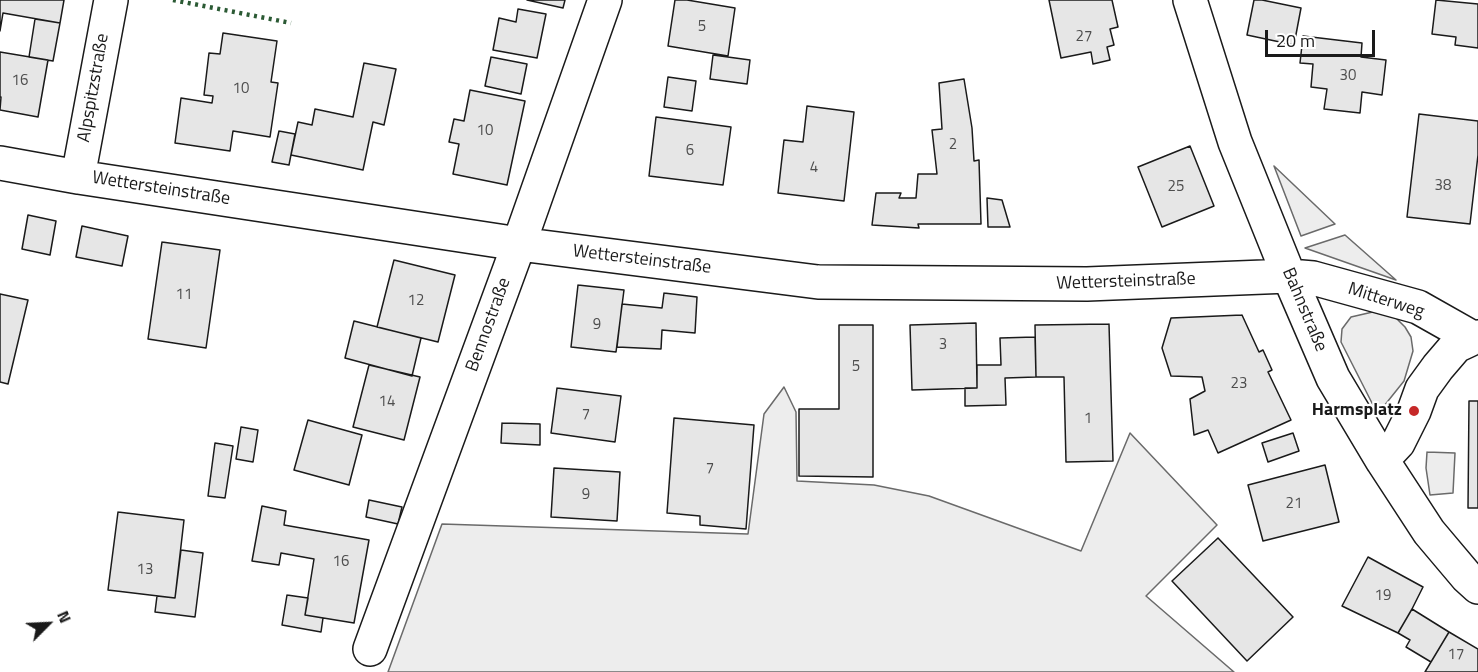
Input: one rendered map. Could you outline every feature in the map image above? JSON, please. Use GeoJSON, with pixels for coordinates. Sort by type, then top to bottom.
{"type":"FeatureCollection","features":[{"type":"Feature","properties":{"kind":"street","name":"Alpspitzstraße"},"geometry":{"type":"LineString","coordinates":[[78,177],[111,0]]}},
{"type":"Feature","properties":{"kind":"street","name":"Bennostraße"},"geometry":{"type":"LineString","coordinates":[[370,649],[519,244],[605,0]]}},
{"type":"Feature","properties":{"kind":"street","name":"Bahnstraße"},"geometry":{"type":"LineString","coordinates":[[1190,0],[1235,141],[1333,378],[1429,532],[1478,587]]}},
{"type":"Feature","properties":{"kind":"street","name":"Wettersteinstraße"},"geometry":{"type":"LineString","coordinates":[[0,163],[78,177],[519,244],[818,282],[1087,284],[1289,276]]}},
{"type":"Feature","properties":{"kind":"street","name":"Mitterweg"},"geometry":{"type":"LineString","coordinates":[[1289,276],[1313,278],[1418,307],[1475,338]]}},
{"type":"Feature","properties":{"kind":"street"},"geometry":{"type":"LineString","coordinates":[[1382,460],[1398,443],[1422,389],[1438,367],[1456,346],[1475,338]]}},
{"type":"Feature","properties":{"kind":"shaded area"},"geometry":{"type":"Polygon","coordinates":[[[1274,166],[1335,224],[1301,236],[1274,166]]]}},
{"type":"Feature","properties":{"kind":"shaded area"},"geometry":{"type":"Polygon","coordinates":[[[1345,235],[1396,280],[1305,248],[1345,235]]]}},
{"type":"Feature","properties":{"kind":"shaded area"},"geometry":{"type":"Polygon","coordinates":[[[1377,311],[1392,314],[1405,327],[1411,337],[1413,351],[1404,381],[1384,406],[1374,407],[1341,342],[1342,329],[1351,317],[1377,311]]]}},
{"type":"Feature","properties":{"kind":"shaded area"},"geometry":{"type":"Polygon","coordinates":[[[784,387],[796,412],[797,481],[874,485],[929,496],[1081,551],[1130,433],[1217,525],[1146,596],[1234,672],[388,672],[442,524],[748,534],[764,414],[784,387]]]}},
{"type":"Feature","properties":{"kind":"shaded area"},"geometry":{"type":"Polygon","coordinates":[[[1427,452],[1455,453],[1453,493],[1430,495],[1426,468],[1427,452]]]}},
{"type":"Feature","properties":{"kind":"building"},"geometry":{"type":"Polygon","coordinates":[[[0,0],[64,0],[60,23],[3,13],[0,31],[0,0]]]}},
{"type":"Feature","properties":{"kind":"building"},"geometry":{"type":"Polygon","coordinates":[[[527,0],[565,0],[563,8],[527,0]]]}},
{"type":"Feature","properties":{"kind":"building"},"geometry":{"type":"Polygon","coordinates":[[[675,0],[735,8],[728,56],[668,46],[675,0]]]}},
{"type":"Feature","properties":{"kind":"building"},"geometry":{"type":"Polygon","coordinates":[[[1049,0],[1112,0],[1118,27],[1110,29],[1114,45],[1107,47],[1110,60],[1093,64],[1091,52],[1061,58],[1049,0]]]}},
{"type":"Feature","properties":{"kind":"building"},"geometry":{"type":"Polygon","coordinates":[[[1254,0],[1301,8],[1294,45],[1247,35],[1254,0]]]}},
{"type":"Feature","properties":{"kind":"building"},"geometry":{"type":"Polygon","coordinates":[[[1436,0],[1478,4],[1478,48],[1455,45],[1456,37],[1432,34],[1436,0]]]}},
{"type":"Feature","properties":{"kind":"building"},"geometry":{"type":"Polygon","coordinates":[[[518,9],[546,14],[537,58],[493,50],[499,18],[516,22],[518,9]]]}},
{"type":"Feature","properties":{"kind":"building"},"geometry":{"type":"Polygon","coordinates":[[[35,19],[60,23],[53,61],[29,57],[35,19]]]}},
{"type":"Feature","properties":{"kind":"building"},"geometry":{"type":"Polygon","coordinates":[[[223,33],[277,41],[271,82],[278,83],[270,137],[233,131],[230,151],[175,143],[181,98],[212,103],[213,96],[204,95],[209,53],[220,54],[223,33]]]}},
{"type":"Feature","properties":{"kind":"building"},"geometry":{"type":"Polygon","coordinates":[[[1303,36],[1362,43],[1361,57],[1386,60],[1382,95],[1362,92],[1360,113],[1324,109],[1327,89],[1311,87],[1313,64],[1300,63],[1303,36]]]}},
{"type":"Feature","properties":{"kind":"building"},"geometry":{"type":"Polygon","coordinates":[[[0,52],[48,60],[38,117],[0,110],[0,52]]]}},
{"type":"Feature","properties":{"kind":"building"},"geometry":{"type":"Polygon","coordinates":[[[713,55],[750,60],[747,84],[710,79],[713,55]]]}},
{"type":"Feature","properties":{"kind":"building"},"geometry":{"type":"Polygon","coordinates":[[[491,57],[527,64],[521,94],[485,86],[491,57]]]}},
{"type":"Feature","properties":{"kind":"building"},"geometry":{"type":"Polygon","coordinates":[[[364,63],[396,69],[384,125],[373,122],[363,170],[291,155],[298,122],[312,125],[315,109],[353,117],[364,63]]]}},
{"type":"Feature","properties":{"kind":"building"},"geometry":{"type":"Polygon","coordinates":[[[668,77],[696,81],[692,111],[664,107],[668,77]]]}},
{"type":"Feature","properties":{"kind":"building"},"geometry":{"type":"Polygon","coordinates":[[[964,79],[972,128],[974,161],[979,160],[981,224],[918,224],[919,228],[872,225],[876,193],[901,193],[899,198],[916,198],[918,174],[937,174],[932,130],[942,129],[939,83],[964,79]]]}},
{"type":"Feature","properties":{"kind":"building"},"geometry":{"type":"Polygon","coordinates":[[[470,90],[525,101],[507,185],[453,174],[459,144],[449,142],[454,119],[464,121],[470,90]]]}},
{"type":"Feature","properties":{"kind":"building"},"geometry":{"type":"Polygon","coordinates":[[[807,106],[854,112],[844,201],[778,193],[784,140],[803,142],[807,106]]]}},
{"type":"Feature","properties":{"kind":"building"},"geometry":{"type":"Polygon","coordinates":[[[1419,114],[1478,121],[1478,155],[1470,224],[1407,217],[1419,114]]]}},
{"type":"Feature","properties":{"kind":"building"},"geometry":{"type":"Polygon","coordinates":[[[656,117],[731,127],[723,185],[649,176],[656,117]]]}},
{"type":"Feature","properties":{"kind":"building"},"geometry":{"type":"Polygon","coordinates":[[[279,131],[295,134],[289,165],[272,162],[279,131]]]}},
{"type":"Feature","properties":{"kind":"building"},"geometry":{"type":"Polygon","coordinates":[[[1190,146],[1214,206],[1162,227],[1138,167],[1190,146]]]}},
{"type":"Feature","properties":{"kind":"building"},"geometry":{"type":"Polygon","coordinates":[[[987,198],[1002,200],[1010,227],[988,227],[987,198]]]}},
{"type":"Feature","properties":{"kind":"building"},"geometry":{"type":"Polygon","coordinates":[[[28,215],[56,221],[50,255],[22,249],[28,215]]]}},
{"type":"Feature","properties":{"kind":"building"},"geometry":{"type":"Polygon","coordinates":[[[82,226],[128,236],[122,266],[76,257],[82,226]]]}},
{"type":"Feature","properties":{"kind":"building"},"geometry":{"type":"Polygon","coordinates":[[[162,242],[220,250],[206,348],[148,339],[162,242]]]}},
{"type":"Feature","properties":{"kind":"building"},"geometry":{"type":"Polygon","coordinates":[[[394,260],[455,275],[438,342],[377,327],[394,260]]]}},
{"type":"Feature","properties":{"kind":"building"},"geometry":{"type":"Polygon","coordinates":[[[578,285],[624,290],[616,352],[571,347],[578,285]]]}},
{"type":"Feature","properties":{"kind":"building"},"geometry":{"type":"Polygon","coordinates":[[[664,293],[697,297],[695,333],[662,330],[661,349],[617,347],[622,304],[662,308],[664,293]]]}},
{"type":"Feature","properties":{"kind":"building"},"geometry":{"type":"Polygon","coordinates":[[[0,294],[28,300],[8,384],[0,382],[0,294]]]}},
{"type":"Feature","properties":{"kind":"building"},"geometry":{"type":"Polygon","coordinates":[[[1242,315],[1259,352],[1263,350],[1272,370],[1268,372],[1291,420],[1218,453],[1208,430],[1194,435],[1190,399],[1205,391],[1202,377],[1171,376],[1162,348],[1171,318],[1242,315]]]}},
{"type":"Feature","properties":{"kind":"building"},"geometry":{"type":"Polygon","coordinates":[[[354,321],[421,338],[412,376],[345,358],[354,321]]]}},
{"type":"Feature","properties":{"kind":"building"},"geometry":{"type":"Polygon","coordinates":[[[976,323],[977,388],[912,390],[910,325],[976,323]]]}},
{"type":"Feature","properties":{"kind":"building"},"geometry":{"type":"Polygon","coordinates":[[[1109,324],[1113,461],[1066,462],[1064,377],[1036,377],[1035,325],[1109,324]]]}},
{"type":"Feature","properties":{"kind":"building"},"geometry":{"type":"Polygon","coordinates":[[[839,325],[873,325],[873,477],[799,476],[799,409],[839,409],[839,325]]]}},
{"type":"Feature","properties":{"kind":"building"},"geometry":{"type":"Polygon","coordinates":[[[1035,337],[1036,377],[1005,378],[1006,405],[965,406],[965,388],[977,388],[977,365],[1001,365],[1000,338],[1035,337]]]}},
{"type":"Feature","properties":{"kind":"building"},"geometry":{"type":"Polygon","coordinates":[[[369,365],[420,377],[404,440],[353,427],[369,365]]]}},
{"type":"Feature","properties":{"kind":"building"},"geometry":{"type":"Polygon","coordinates":[[[557,388],[621,396],[615,442],[551,433],[557,388]]]}},
{"type":"Feature","properties":{"kind":"building"},"geometry":{"type":"Polygon","coordinates":[[[1469,401],[1478,401],[1478,508],[1468,508],[1469,401]]]}},
{"type":"Feature","properties":{"kind":"building"},"geometry":{"type":"Polygon","coordinates":[[[674,418],[754,425],[746,529],[700,525],[700,516],[667,513],[674,418]]]}},
{"type":"Feature","properties":{"kind":"building"},"geometry":{"type":"Polygon","coordinates":[[[308,420],[362,435],[349,485],[294,470],[308,420]]]}},
{"type":"Feature","properties":{"kind":"building"},"geometry":{"type":"Polygon","coordinates":[[[502,423],[540,424],[540,445],[501,443],[502,423]]]}},
{"type":"Feature","properties":{"kind":"building"},"geometry":{"type":"Polygon","coordinates":[[[241,427],[258,430],[253,462],[236,459],[241,427]]]}},
{"type":"Feature","properties":{"kind":"building"},"geometry":{"type":"Polygon","coordinates":[[[1293,433],[1299,451],[1268,462],[1262,443],[1293,433]]]}},
{"type":"Feature","properties":{"kind":"building"},"geometry":{"type":"Polygon","coordinates":[[[215,443],[233,446],[225,498],[208,496],[215,443]]]}},
{"type":"Feature","properties":{"kind":"building"},"geometry":{"type":"Polygon","coordinates":[[[1325,465],[1339,522],[1263,541],[1248,485],[1325,465]]]}},
{"type":"Feature","properties":{"kind":"building"},"geometry":{"type":"Polygon","coordinates":[[[554,468],[620,472],[617,521],[551,517],[554,468]]]}},
{"type":"Feature","properties":{"kind":"building"},"geometry":{"type":"Polygon","coordinates":[[[369,500],[402,507],[398,524],[366,517],[369,500]]]}},
{"type":"Feature","properties":{"kind":"building"},"geometry":{"type":"Polygon","coordinates":[[[262,506],[286,511],[284,525],[369,540],[354,623],[305,615],[314,559],[281,553],[279,565],[252,561],[262,506]]]}},
{"type":"Feature","properties":{"kind":"building"},"geometry":{"type":"Polygon","coordinates":[[[118,512],[184,520],[175,598],[108,590],[118,512]]]}},
{"type":"Feature","properties":{"kind":"building"},"geometry":{"type":"Polygon","coordinates":[[[1218,538],[1293,617],[1247,661],[1172,581],[1218,538]]]}},
{"type":"Feature","properties":{"kind":"building"},"geometry":{"type":"Polygon","coordinates":[[[181,550],[203,553],[195,617],[155,612],[157,596],[175,598],[181,550]]]}},
{"type":"Feature","properties":{"kind":"building"},"geometry":{"type":"Polygon","coordinates":[[[1368,557],[1423,587],[1398,633],[1342,606],[1368,557]]]}},
{"type":"Feature","properties":{"kind":"building"},"geometry":{"type":"Polygon","coordinates":[[[287,595],[308,598],[305,615],[323,618],[321,632],[282,625],[287,595]]]}},
{"type":"Feature","properties":{"kind":"building"},"geometry":{"type":"Polygon","coordinates":[[[1412,609],[1449,632],[1431,662],[1406,647],[1410,640],[1398,633],[1412,609]]]}},
{"type":"Feature","properties":{"kind":"building"},"geometry":{"type":"Polygon","coordinates":[[[1449,632],[1478,649],[1478,672],[1425,672],[1449,632]]]}},
{"type":"Feature","properties":{"kind":"hedge"},"geometry":{"type":"LineString","coordinates":[[173,0],[291,23]]}},
{"type":"Feature","properties":{"kind":"place","name":"Harmsplatz"},"geometry":{"type":"Point","coordinates":[1414,411]}}]}
